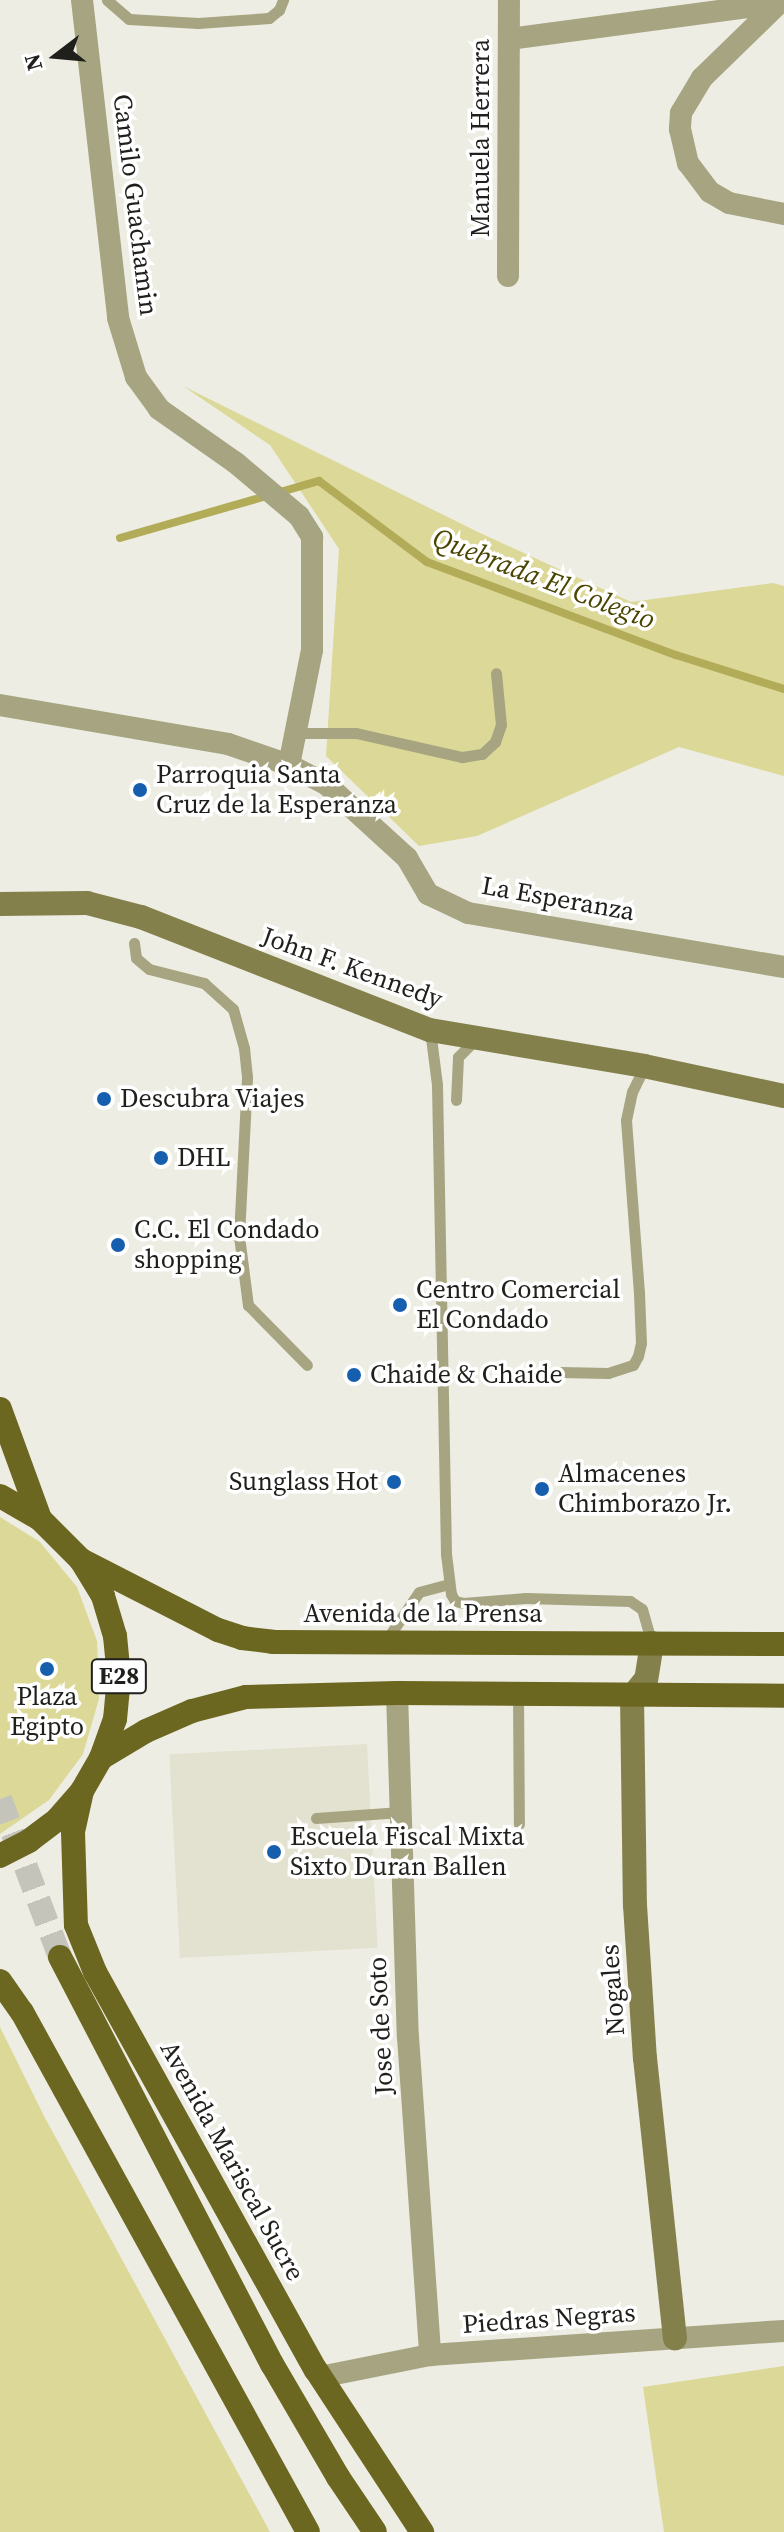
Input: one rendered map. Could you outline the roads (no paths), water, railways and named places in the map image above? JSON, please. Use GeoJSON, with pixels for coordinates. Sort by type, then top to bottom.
{"type":"FeatureCollection","features":[{"type":"Feature","properties":{"kind":"main road","name":"John F. Kennedy"},"geometry":{"type":"LineString","coordinates":[[0,904],[87,903],[141,917],[430,1030],[644,1066],[784,1096]]}},
{"type":"Feature","properties":{"kind":"main road"},"geometry":{"type":"LineString","coordinates":[[0,1409],[40,1519]]}},
{"type":"Feature","properties":{"kind":"main road","name":"E28"},"geometry":{"type":"LineString","coordinates":[[0,1496],[40,1519],[81,1560],[103,1596],[115,1636],[119,1677],[115,1719],[101,1758],[82,1791],[39,1834],[0,1856]]}},
{"type":"Feature","properties":{"kind":"main road","name":"Avenida de la Prensa"},"geometry":{"type":"LineString","coordinates":[[81,1560],[218,1630],[242,1638],[273,1642],[784,1644]]}},
{"type":"Feature","properties":{"kind":"main road","name":"Nogales"},"geometry":{"type":"LineString","coordinates":[[652,1643],[646,1679],[632,1696],[635,1905],[645,2058],[675,2338]]}},
{"type":"Feature","properties":{"kind":"main road"},"geometry":{"type":"LineString","coordinates":[[101,1758],[146,1731],[192,1711],[246,1697],[397,1693],[784,1696]]}},
{"type":"Feature","properties":{"kind":"main road","name":"Avenida Mariscal Sucre"},"geometry":{"type":"LineString","coordinates":[[82,1791],[73,1832],[76,1925],[118,2016],[320,2377],[422,2532]]}},
{"type":"Feature","properties":{"kind":"main road","name":"Avenida Mariscal Sucre"},"geometry":{"type":"LineString","coordinates":[[355,2532],[266,2376],[56,1960],[272,2364],[338,2477],[375,2532]]}},
{"type":"Feature","properties":{"kind":"main road"},"geometry":{"type":"LineString","coordinates":[[0,1981],[22,2012],[308,2532]]}},
{"type":"Feature","properties":{"kind":"street","name":"Camilo Guachamin"},"geometry":{"type":"LineString","coordinates":[[82,0],[118,318],[136,377],[159,409],[236,463],[299,516],[312,537],[312,650],[289,765]]}},
{"type":"Feature","properties":{"kind":"street","name":"Manuela Herrera"},"geometry":{"type":"LineString","coordinates":[[508,276],[509,0]]}},
{"type":"Feature","properties":{"kind":"street"},"geometry":{"type":"LineString","coordinates":[[509,39],[780,2]]}},
{"type":"Feature","properties":{"kind":"street"},"geometry":{"type":"LineString","coordinates":[[780,2],[702,78],[681,113],[680,129],[688,163],[710,192],[729,203],[784,214]]}},
{"type":"Feature","properties":{"kind":"street","name":"La Esperanza"},"geometry":{"type":"LineString","coordinates":[[0,705],[228,744],[289,765],[326,784],[407,858],[428,894],[468,913],[784,967]]}},
{"type":"Feature","properties":{"kind":"street","name":"Jose de Soto"},"geometry":{"type":"LineString","coordinates":[[397,1693],[408,2037],[430,2355]]}},
{"type":"Feature","properties":{"kind":"street","name":"Piedras Negras"},"geometry":{"type":"LineString","coordinates":[[320,2377],[430,2355],[784,2331]]}},
{"type":"Feature","properties":{"kind":"lane"},"geometry":{"type":"LineString","coordinates":[[107,0],[129,19],[198,23],[269,18],[279,10],[283,0]]}},
{"type":"Feature","properties":{"kind":"lane"},"geometry":{"type":"LineString","coordinates":[[296,733],[356,733],[462,757],[482,754],[495,742],[501,725],[496,673]]}},
{"type":"Feature","properties":{"kind":"lane"},"geometry":{"type":"LineString","coordinates":[[141,917],[134,944],[136,958],[149,969],[204,983],[233,1009],[244,1048],[247,1078],[239,1236],[248,1305],[307,1365]]}},
{"type":"Feature","properties":{"kind":"lane"},"geometry":{"type":"LineString","coordinates":[[430,1030],[437,1085],[448,1584],[455,1601],[463,1603],[526,1598],[630,1601],[642,1609],[652,1643]]}},
{"type":"Feature","properties":{"kind":"lane"},"geometry":{"type":"LineString","coordinates":[[456,1100],[458,1057],[477,1037]]}},
{"type":"Feature","properties":{"kind":"lane"},"geometry":{"type":"LineString","coordinates":[[560,1372],[608,1373],[633,1365],[638,1356],[641,1343],[639,1293],[626,1120],[632,1092],[644,1066]]}},
{"type":"Feature","properties":{"kind":"lane"},"geometry":{"type":"LineString","coordinates":[[385,1642],[419,1592],[448,1584]]}},
{"type":"Feature","properties":{"kind":"lane"},"geometry":{"type":"LineString","coordinates":[[518,1695],[519,1824]]}},
{"type":"Feature","properties":{"kind":"lane"},"geometry":{"type":"LineString","coordinates":[[316,1818],[401,1812]]}},
{"type":"Feature","properties":{"kind":"waterway","name":"Quebrada El Colegio"},"geometry":{"type":"LineString","coordinates":[[120,538],[319,481],[427,562],[676,655],[784,689]]}},
{"type":"Feature","properties":{"kind":"tunnel"},"geometry":{"type":"LineString","coordinates":[[0,1799],[60,1957]]}},
{"type":"Feature","properties":{"kind":"place","name":"Parroquia Santa Cruz de la Esperanza"},"geometry":{"type":"Point","coordinates":[140,790]}},
{"type":"Feature","properties":{"kind":"place","name":"Descubra Viajes"},"geometry":{"type":"Point","coordinates":[104,1099]}},
{"type":"Feature","properties":{"kind":"place","name":"DHL"},"geometry":{"type":"Point","coordinates":[161,1158]}},
{"type":"Feature","properties":{"kind":"place","name":"C.C. El Condado shopping"},"geometry":{"type":"Point","coordinates":[118,1245]}},
{"type":"Feature","properties":{"kind":"place","name":"Centro Comercial El Condado"},"geometry":{"type":"Point","coordinates":[400,1305]}},
{"type":"Feature","properties":{"kind":"place","name":"Chaide & Chaide"},"geometry":{"type":"Point","coordinates":[354,1375]}},
{"type":"Feature","properties":{"kind":"place","name":"Sunglass Hot"},"geometry":{"type":"Point","coordinates":[394,1482]}},
{"type":"Feature","properties":{"kind":"place","name":"Almacenes Chimborazo Jr."},"geometry":{"type":"Point","coordinates":[542,1489]}},
{"type":"Feature","properties":{"kind":"place","name":"Plaza Egipto"},"geometry":{"type":"Point","coordinates":[47,1669]}},
{"type":"Feature","properties":{"kind":"place","name":"Escuela Fiscal Mixta Sixto Duran Ballen"},"geometry":{"type":"Point","coordinates":[274,1852]}}]}
